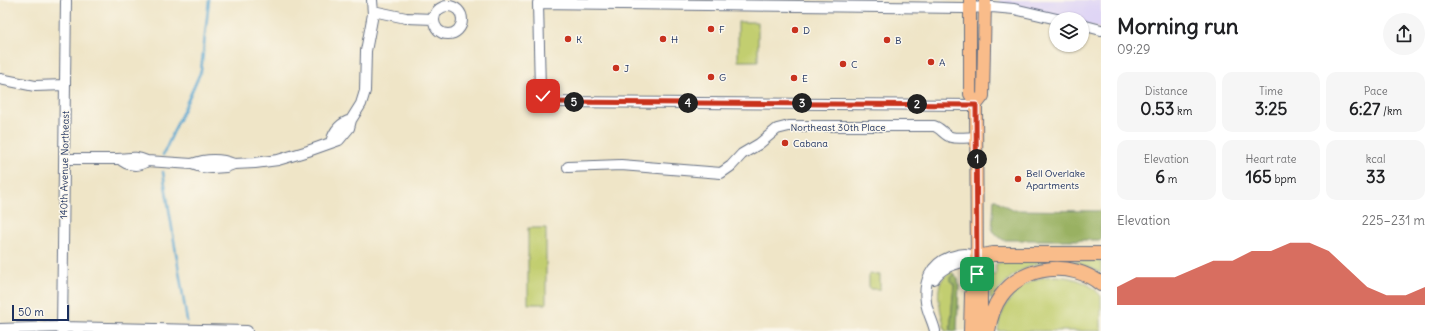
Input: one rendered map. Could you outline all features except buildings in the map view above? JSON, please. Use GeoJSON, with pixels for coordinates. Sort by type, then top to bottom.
{"type":"FeatureCollection","features":[{"type":"Feature","properties":{"kind":"highway"},"geometry":{"type":"LineString","coordinates":[[977,257],[993,254],[1101,254]]}},
{"type":"Feature","properties":{"kind":"highway"},"geometry":{"type":"LineString","coordinates":[[988,331],[993,311],[1002,295],[1021,279],[1034,272],[1059,268],[1090,276],[1101,284]]}},
{"type":"Feature","properties":{"kind":"main road"},"geometry":{"type":"LineString","coordinates":[[976,105],[983,96],[985,3]]}},
{"type":"Feature","properties":{"kind":"main road"},"geometry":{"type":"LineString","coordinates":[[970,4],[970,94],[976,105],[977,274],[981,293],[981,331]]}},
{"type":"Feature","properties":{"kind":"main road"},"geometry":{"type":"LineString","coordinates":[[970,331],[971,294],[977,274]]}},
{"type":"Feature","properties":{"kind":"street","name":"140th Avenue Northeast"},"geometry":{"type":"LineString","coordinates":[[62,329],[66,0]]}},
{"type":"Feature","properties":{"kind":"street"},"geometry":{"type":"LineString","coordinates":[[64,159],[120,159],[131,157],[140,158],[147,161],[192,164],[212,168],[226,167],[234,164],[278,160],[339,140],[349,128],[351,120],[361,104],[365,90],[366,50],[373,11],[372,0]]}},
{"type":"Feature","properties":{"kind":"street"},"geometry":{"type":"LineString","coordinates":[[976,105],[551,102],[545,100],[540,91],[538,3],[985,3],[1049,17]]}},
{"type":"Feature","properties":{"kind":"street"},"geometry":{"type":"LineString","coordinates":[[373,11],[406,18],[434,19]]}},
{"type":"Feature","properties":{"kind":"street"},"geometry":{"type":"LineString","coordinates":[[1089,27],[1101,30]]}},
{"type":"Feature","properties":{"kind":"street"},"geometry":{"type":"LineString","coordinates":[[0,79],[35,86],[65,85]]}},
{"type":"Feature","properties":{"kind":"street","name":"Northeast 30th Place"},"geometry":{"type":"LineString","coordinates":[[568,167],[621,165],[722,173],[742,154],[759,144],[777,129],[790,126],[934,126],[938,127],[942,132],[951,137],[977,137]]}},
{"type":"Feature","properties":{"kind":"street"},"geometry":{"type":"LineString","coordinates":[[935,331],[932,317],[927,309],[925,292],[927,281],[934,268],[946,259],[960,255],[965,254],[977,257]]}},
{"type":"Feature","properties":{"kind":"street"},"geometry":{"type":"LineString","coordinates":[[0,329],[247,331]]}},
{"type":"Feature","properties":{"kind":"shaded area"},"geometry":{"type":"Polygon","coordinates":[[[999,0],[1101,0],[1101,29],[1089,26],[1089,12],[1049,12],[1049,16],[999,3],[999,0]]]}},
{"type":"Feature","properties":{"kind":"green space"},"geometry":{"type":"Polygon","coordinates":[[[738,22],[758,22],[758,61],[738,61],[738,22]]]}},
{"type":"Feature","properties":{"kind":"green space"},"geometry":{"type":"Polygon","coordinates":[[[994,199],[1013,210],[1101,211],[1101,240],[1003,240],[992,231],[994,199]]]}},
{"type":"Feature","properties":{"kind":"green space"},"geometry":{"type":"Polygon","coordinates":[[[528,228],[546,228],[546,304],[528,304],[528,228]]]}},
{"type":"Feature","properties":{"kind":"green space"},"geometry":{"type":"Polygon","coordinates":[[[1035,260],[1046,261],[1015,274],[1004,284],[992,299],[990,298],[991,275],[996,275],[996,264],[1003,262],[1035,260]]]}},
{"type":"Feature","properties":{"kind":"green space"},"geometry":{"type":"Polygon","coordinates":[[[1068,261],[1101,261],[1101,273],[1091,268],[1068,261]]]}},
{"type":"Feature","properties":{"kind":"green space"},"geometry":{"type":"Polygon","coordinates":[[[952,272],[954,274],[950,277],[950,281],[954,284],[950,331],[945,331],[940,306],[939,290],[941,282],[945,276],[952,272]]]}},
{"type":"Feature","properties":{"kind":"green space"},"geometry":{"type":"Polygon","coordinates":[[[869,274],[880,275],[880,289],[869,289],[869,274]]]}},
{"type":"Feature","properties":{"kind":"green space"},"geometry":{"type":"Polygon","coordinates":[[[954,274],[958,278],[959,285],[957,331],[950,331],[954,284],[950,281],[950,277],[954,274]]]}},
{"type":"Feature","properties":{"kind":"green space"},"geometry":{"type":"Polygon","coordinates":[[[1056,276],[1081,281],[1101,296],[1101,331],[998,331],[999,323],[1005,308],[1014,294],[1027,284],[1037,279],[1056,276]]]}},
{"type":"Feature","properties":{"kind":"waterway"},"geometry":{"type":"LineString","coordinates":[[163,155],[201,71],[209,0]]}},
{"type":"Feature","properties":{"kind":"waterway"},"geometry":{"type":"LineString","coordinates":[[163,172],[187,321]]}},
{"type":"Feature","properties":{"kind":"place","name":"F"},"geometry":{"type":"Point","coordinates":[711,29]}},
{"type":"Feature","properties":{"kind":"place","name":"D"},"geometry":{"type":"Point","coordinates":[795,30]}},
{"type":"Feature","properties":{"kind":"place","name":"K"},"geometry":{"type":"Point","coordinates":[568,39]}},
{"type":"Feature","properties":{"kind":"place","name":"H"},"geometry":{"type":"Point","coordinates":[663,39]}},
{"type":"Feature","properties":{"kind":"place","name":"B"},"geometry":{"type":"Point","coordinates":[887,40]}},
{"type":"Feature","properties":{"kind":"place","name":"A"},"geometry":{"type":"Point","coordinates":[931,62]}},
{"type":"Feature","properties":{"kind":"place","name":"C"},"geometry":{"type":"Point","coordinates":[843,64]}},
{"type":"Feature","properties":{"kind":"place","name":"J"},"geometry":{"type":"Point","coordinates":[616,68]}},
{"type":"Feature","properties":{"kind":"place","name":"G"},"geometry":{"type":"Point","coordinates":[711,77]}},
{"type":"Feature","properties":{"kind":"place","name":"E"},"geometry":{"type":"Point","coordinates":[794,78]}},
{"type":"Feature","properties":{"kind":"place","name":"Cabana"},"geometry":{"type":"Point","coordinates":[785,143]}},
{"type":"Feature","properties":{"kind":"place","name":"Bell Overlake Apartments"},"geometry":{"type":"Point","coordinates":[1018,179]}},
{"type":"Feature","properties":{"kind":"route"},"geometry":{"type":"LineString","coordinates":[[543,96],[545,100],[551,102],[976,105],[977,274]]}}]}
